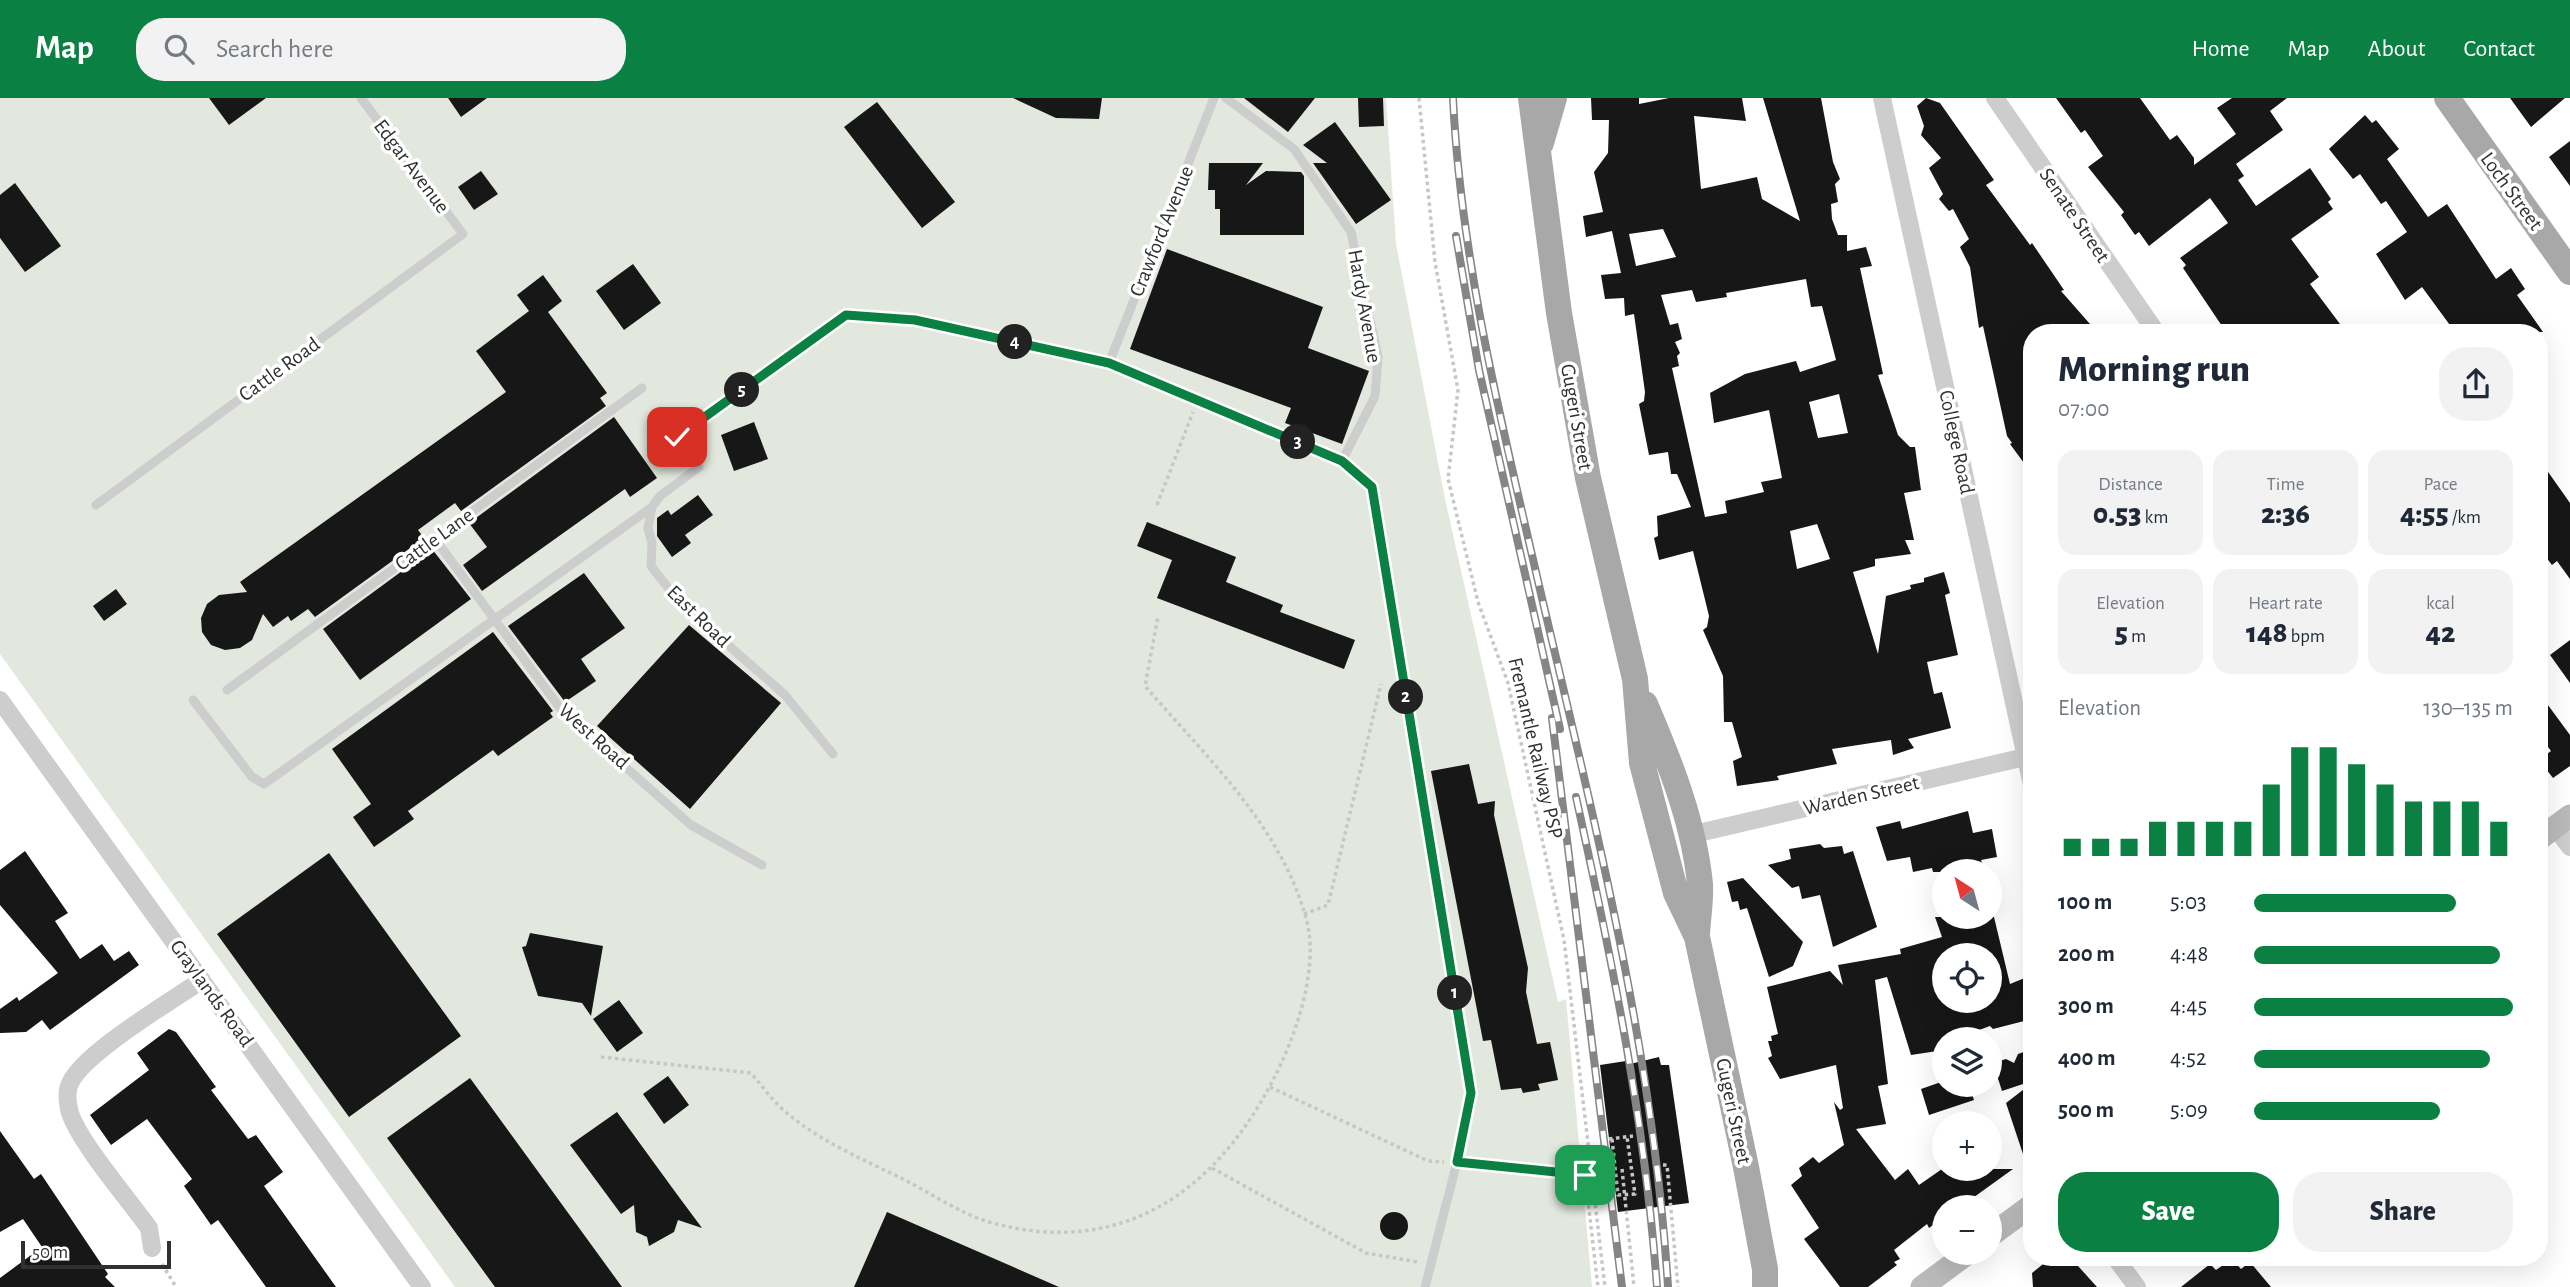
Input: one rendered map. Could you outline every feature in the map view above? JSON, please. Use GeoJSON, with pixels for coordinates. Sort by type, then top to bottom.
{"type":"FeatureCollection","features":[{"type":"Feature","properties":{"kind":"main road","name":"Gugeri Street"},"geometry":{"type":"LineString","coordinates":[[1531,98],[1559,313],[1588,478],[1635,679],[1642,763],[1676,893],[1697,937],[1746,1167],[1765,1269],[1765,1287]]}},
{"type":"Feature","properties":{"kind":"main road","name":"Gugeri Street"},"geometry":{"type":"LineString","coordinates":[[1539,151],[1554,98]]}},
{"type":"Feature","properties":{"kind":"main road","name":"Loch Street"},"geometry":{"type":"LineString","coordinates":[[2448,102],[2570,272]]}},
{"type":"Feature","properties":{"kind":"main road","name":"Gugeri Street"},"geometry":{"type":"LineString","coordinates":[[1635,679],[1667,755],[1690,835],[1700,885],[1697,937]]}},
{"type":"Feature","properties":{"kind":"street","name":"College Road"},"geometry":{"type":"LineString","coordinates":[[1882,98],[2023,728]]}},
{"type":"Feature","properties":{"kind":"street","name":"Senate Street"},"geometry":{"type":"LineString","coordinates":[[1995,98],[2150,324]]}},
{"type":"Feature","properties":{"kind":"street","name":"Graylands Road"},"geometry":{"type":"LineString","coordinates":[[3,712],[202,979],[422,1287]]}},
{"type":"Feature","properties":{"kind":"street","name":"Warden Street"},"geometry":{"type":"LineString","coordinates":[[1690,835],[2023,756]]}},
{"type":"Feature","properties":{"kind":"street"},"geometry":{"type":"LineString","coordinates":[[2555,827],[2570,847]]}},
{"type":"Feature","properties":{"kind":"street"},"geometry":{"type":"LineString","coordinates":[[152,1248],[149,1228],[73,1121],[68,1099],[69,1086],[80,1068],[97,1053],[202,979]]}},
{"type":"Feature","properties":{"kind":"street"},"geometry":{"type":"LineString","coordinates":[[2002,1227],[2023,1212]]}},
{"type":"Feature","properties":{"kind":"street"},"geometry":{"type":"LineString","coordinates":[[1922,1287],[1952,1265]]}},
{"type":"Feature","properties":{"kind":"street"},"geometry":{"type":"LineString","coordinates":[[2121,1266],[2137,1287]]}},
{"type":"Feature","properties":{"kind":"lane","name":"Edgar Avenue"},"geometry":{"type":"LineString","coordinates":[[361,98],[463,234]]}},
{"type":"Feature","properties":{"kind":"lane","name":"Crawford Avenue"},"geometry":{"type":"LineString","coordinates":[[1109,363],[1213,98]]}},
{"type":"Feature","properties":{"kind":"lane","name":"Hardy Avenue"},"geometry":{"type":"LineString","coordinates":[[1226,98],[1294,149],[1351,232],[1378,356],[1375,396],[1342,461]]}},
{"type":"Feature","properties":{"kind":"lane","name":"Cattle Road"},"geometry":{"type":"LineString","coordinates":[[96,505],[463,234]]}},
{"type":"Feature","properties":{"kind":"lane"},"geometry":{"type":"LineString","coordinates":[[677,437],[846,315],[915,320],[1109,363],[1342,461],[1372,487],[1471,1093],[1457,1162],[1425,1287]]}},
{"type":"Feature","properties":{"kind":"lane","name":"Cattle Lane"},"geometry":{"type":"LineString","coordinates":[[227,690],[642,388]]}},
{"type":"Feature","properties":{"kind":"lane"},"geometry":{"type":"LineString","coordinates":[[193,699],[251,776],[264,784],[652,507],[660,496],[699,467]]}},
{"type":"Feature","properties":{"kind":"lane","name":"East Road"},"geometry":{"type":"LineString","coordinates":[[652,507],[648,528],[652,543],[651,566],[680,603],[785,695],[833,754]]}},
{"type":"Feature","properties":{"kind":"lane","name":"West Road"},"geometry":{"type":"LineString","coordinates":[[435,539],[563,712],[691,825],[762,865]]}},
{"type":"Feature","properties":{"kind":"path","name":"Fremantle Railway PSP"},"geometry":{"type":"LineString","coordinates":[[1419,98],[1435,262],[1458,390],[1448,479],[1478,602],[1508,683],[1564,940],[1605,1287]]}},
{"type":"Feature","properties":{"kind":"path"},"geometry":{"type":"LineString","coordinates":[[1157,505],[1188,427]]}},
{"type":"Feature","properties":{"kind":"path"},"geometry":{"type":"LineString","coordinates":[[601,1056],[751,1073],[785,1113],[821,1138],[987,1222],[1038,1233],[1102,1229],[1164,1206],[1212,1168],[1256,1113],[1294,1032],[1305,993],[1309,950],[1304,914],[1286,862],[1249,807],[1145,686],[1157,617]]}},
{"type":"Feature","properties":{"kind":"path"},"geometry":{"type":"LineString","coordinates":[[1304,914],[1328,905],[1381,684]]}},
{"type":"Feature","properties":{"kind":"path"},"geometry":{"type":"LineString","coordinates":[[1270,1087],[1428,1161],[1585,1175],[1598,1287]]}},
{"type":"Feature","properties":{"kind":"path"},"geometry":{"type":"LineString","coordinates":[[1627,1137],[1635,1194],[1618,1195],[1610,1139],[1633,1136]]}},
{"type":"Feature","properties":{"kind":"path"},"geometry":{"type":"LineString","coordinates":[[1663,1166],[1667,1165],[1678,1287]]}},
{"type":"Feature","properties":{"kind":"path"},"geometry":{"type":"LineString","coordinates":[[1212,1168],[1366,1252],[1402,1261],[1429,1263]]}},
{"type":"Feature","properties":{"kind":"path"},"geometry":{"type":"LineString","coordinates":[[1622,1169],[1634,1287]]}},
{"type":"Feature","properties":{"kind":"path"},"geometry":{"type":"LineString","coordinates":[[152,1248],[176,1287]]}},
{"type":"Feature","properties":{"kind":"shaded area"},"geometry":{"type":"Polygon","coordinates":[[[0,98],[1386,98],[1396,244],[1445,499],[1558,1002],[1566,999],[1592,1287],[455,1287],[0,654],[0,98]]]}},
{"type":"Feature","properties":{"kind":"building"},"geometry":{"type":"Polygon","coordinates":[[[209,98],[266,98],[229,125],[209,98]]]}},
{"type":"Feature","properties":{"kind":"building"},"geometry":{"type":"Polygon","coordinates":[[[448,98],[487,98],[461,117],[448,98]]]}},
{"type":"Feature","properties":{"kind":"building"},"geometry":{"type":"Polygon","coordinates":[[[1013,98],[1102,98],[1099,119],[1056,118],[1013,98]]]}},
{"type":"Feature","properties":{"kind":"building"},"geometry":{"type":"Polygon","coordinates":[[[1244,98],[1315,98],[1288,132],[1244,98]]]}},
{"type":"Feature","properties":{"kind":"building"},"geometry":{"type":"Polygon","coordinates":[[[1358,98],[1383,98],[1384,126],[1359,127],[1358,98]]]}},
{"type":"Feature","properties":{"kind":"building"},"geometry":{"type":"Polygon","coordinates":[[[1591,98],[1639,98],[1639,104],[1669,98],[1742,98],[1746,121],[1694,116],[1701,189],[1757,177],[1762,199],[1800,221],[1763,98],[1821,98],[1833,162],[1840,179],[1835,184],[1838,202],[1831,204],[1832,219],[1838,235],[1847,235],[1847,251],[1866,247],[1872,266],[1860,268],[1883,374],[1878,375],[1898,435],[1910,447],[1915,447],[1921,490],[1904,493],[1914,540],[1905,540],[1911,554],[1875,559],[1875,566],[1853,572],[1878,654],[1886,596],[1911,589],[1910,585],[1924,582],[1924,578],[1944,572],[1950,593],[1945,595],[1958,655],[1927,662],[1934,694],[1942,692],[1951,728],[1908,739],[1914,748],[1893,755],[1891,740],[1832,749],[1837,764],[1777,776],[1779,780],[1737,786],[1733,761],[1742,757],[1732,722],[1724,722],[1723,676],[1703,630],[1707,627],[1709,616],[1693,551],[1659,560],[1654,538],[1658,536],[1657,516],[1691,507],[1677,474],[1671,474],[1668,452],[1649,455],[1639,404],[1644,401],[1645,392],[1634,314],[1625,316],[1624,298],[1605,299],[1601,275],[1621,273],[1612,231],[1586,237],[1583,216],[1603,212],[1594,172],[1608,153],[1609,120],[1592,120],[1591,98]],[[1663,229],[1629,234],[1636,266],[1676,257],[1663,229]],[[1806,279],[1726,293],[1727,297],[1696,302],[1692,290],[1661,295],[1670,325],[1678,323],[1682,339],[1675,342],[1680,353],[1677,356],[1679,366],[1672,368],[1705,517],[1727,513],[1725,501],[1764,492],[1761,482],[1782,478],[1769,410],[1714,423],[1710,393],[1745,374],[1796,361],[1800,372],[1836,360],[1822,306],[1811,307],[1806,279]],[[1839,394],[1809,402],[1818,438],[1848,433],[1839,394]],[[1817,524],[1790,531],[1797,569],[1830,559],[1817,524]]]}},
{"type":"Feature","properties":{"kind":"building"},"geometry":{"type":"Polygon","coordinates":[[[1926,98],[1940,103],[1994,180],[1986,185],[2030,245],[2032,243],[2064,290],[2061,291],[2090,324],[2023,324],[2023,462],[2007,436],[1983,326],[1979,328],[1970,267],[1960,247],[1969,239],[1953,209],[1949,211],[1939,199],[1943,194],[1929,168],[1941,158],[1921,135],[1924,126],[1917,106],[1926,98]]]}},
{"type":"Feature","properties":{"kind":"building"},"geometry":{"type":"Polygon","coordinates":[[[2056,98],[2140,98],[2170,140],[2177,135],[2194,158],[2194,165],[2236,134],[2217,108],[2232,98],[2287,98],[2270,111],[2283,130],[2236,164],[2244,176],[2238,180],[2256,206],[2310,168],[2331,199],[2328,202],[2333,209],[2291,239],[2319,277],[2310,284],[2340,324],[2221,324],[2183,268],[2186,265],[2180,258],[2228,223],[2210,198],[2149,246],[2139,232],[2135,235],[2121,215],[2124,212],[2088,167],[2103,156],[2085,130],[2081,133],[2056,98]]]}},
{"type":"Feature","properties":{"kind":"building"},"geometry":{"type":"Polygon","coordinates":[[[2510,98],[2565,98],[2531,127],[2510,98]]]}},
{"type":"Feature","properties":{"kind":"building"},"geometry":{"type":"Polygon","coordinates":[[[877,102],[955,202],[922,228],[844,127],[877,102]]]}},
{"type":"Feature","properties":{"kind":"building"},"geometry":{"type":"Polygon","coordinates":[[[2365,115],[2372,123],[2376,120],[2399,149],[2387,159],[2428,217],[2447,204],[2496,279],[2511,268],[2525,289],[2517,295],[2537,324],[2449,324],[2422,287],[2405,300],[2376,254],[2407,232],[2386,201],[2381,204],[2360,174],[2353,179],[2329,149],[2365,115]]]}},
{"type":"Feature","properties":{"kind":"building"},"geometry":{"type":"Polygon","coordinates":[[[1335,122],[1391,200],[1356,224],[1313,163],[1327,163],[1303,145],[1335,122]]]}},
{"type":"Feature","properties":{"kind":"building"},"geometry":{"type":"Polygon","coordinates":[[[2570,141],[2570,186],[2549,157],[2570,141]]]}},
{"type":"Feature","properties":{"kind":"building"},"geometry":{"type":"Polygon","coordinates":[[[1209,163],[1263,163],[1246,185],[1266,171],[1301,172],[1304,176],[1304,235],[1220,235],[1220,209],[1215,209],[1215,190],[1208,190],[1209,163]]]}},
{"type":"Feature","properties":{"kind":"building"},"geometry":{"type":"Polygon","coordinates":[[[481,171],[498,194],[474,210],[458,187],[481,171]]]}},
{"type":"Feature","properties":{"kind":"building"},"geometry":{"type":"Polygon","coordinates":[[[15,183],[61,246],[25,272],[0,238],[0,195],[15,183]]]}},
{"type":"Feature","properties":{"kind":"building"},"geometry":{"type":"Polygon","coordinates":[[[1167,249],[1323,307],[1308,348],[1369,371],[1342,444],[1285,423],[1291,408],[1130,349],[1167,249]]]}},
{"type":"Feature","properties":{"kind":"building"},"geometry":{"type":"Polygon","coordinates":[[[633,264],[661,303],[624,330],[596,291],[633,264]]]}},
{"type":"Feature","properties":{"kind":"building"},"geometry":{"type":"Polygon","coordinates":[[[543,275],[562,301],[548,312],[607,393],[600,398],[606,406],[461,511],[455,503],[418,530],[424,538],[315,617],[308,609],[291,621],[288,616],[273,627],[263,614],[252,640],[240,648],[225,650],[211,645],[202,632],[201,618],[207,604],[219,595],[247,592],[240,582],[506,392],[476,351],[529,311],[517,295],[543,275]]]}},
{"type":"Feature","properties":{"kind":"building"},"geometry":{"type":"Polygon","coordinates":[[[614,417],[657,478],[630,497],[625,489],[482,591],[463,565],[487,547],[469,523],[614,417]]]}},
{"type":"Feature","properties":{"kind":"building"},"geometry":{"type":"Polygon","coordinates":[[[754,422],[768,459],[734,471],[721,435],[754,422]]]}},
{"type":"Feature","properties":{"kind":"building"},"geometry":{"type":"Polygon","coordinates":[[[2548,472],[2570,503],[2570,579],[2557,561],[2552,565],[2548,560],[2548,472]]]}},
{"type":"Feature","properties":{"kind":"building"},"geometry":{"type":"Polygon","coordinates":[[[698,495],[713,515],[685,535],[691,543],[672,557],[657,536],[657,518],[668,510],[671,515],[698,495]]]}},
{"type":"Feature","properties":{"kind":"building"},"geometry":{"type":"Polygon","coordinates":[[[1147,522],[1236,557],[1226,582],[1283,605],[1280,612],[1355,640],[1344,669],[1157,598],[1172,560],[1137,546],[1147,522]]]}},
{"type":"Feature","properties":{"kind":"building"},"geometry":{"type":"Polygon","coordinates":[[[432,549],[471,599],[360,680],[323,629],[432,549]]]}},
{"type":"Feature","properties":{"kind":"building"},"geometry":{"type":"Polygon","coordinates":[[[584,573],[625,628],[581,659],[596,681],[565,702],[508,626],[584,573]]]}},
{"type":"Feature","properties":{"kind":"building"},"geometry":{"type":"Polygon","coordinates":[[[116,589],[127,604],[104,621],[93,606],[116,589]]]}},
{"type":"Feature","properties":{"kind":"building"},"geometry":{"type":"Polygon","coordinates":[[[689,625],[781,703],[690,809],[597,726],[689,625]]]}},
{"type":"Feature","properties":{"kind":"building"},"geometry":{"type":"Polygon","coordinates":[[[493,632],[553,711],[550,713],[553,717],[498,756],[493,750],[408,811],[414,819],[374,847],[353,817],[371,804],[332,749],[493,632]]]}},
{"type":"Feature","properties":{"kind":"building"},"geometry":{"type":"Polygon","coordinates":[[[2570,640],[2570,683],[2550,655],[2570,640]]]}},
{"type":"Feature","properties":{"kind":"building"},"geometry":{"type":"Polygon","coordinates":[[[2548,705],[2570,735],[2570,766],[2553,778],[2548,772],[2548,753],[2551,751],[2548,747],[2548,705]]]}},
{"type":"Feature","properties":{"kind":"building"},"geometry":{"type":"Polygon","coordinates":[[[1469,764],[1478,804],[1495,801],[1494,815],[1528,968],[1526,992],[1537,1044],[1550,1042],[1558,1080],[1538,1084],[1540,1090],[1523,1093],[1521,1088],[1501,1090],[1491,1040],[1483,1041],[1431,771],[1469,764]]]}},
{"type":"Feature","properties":{"kind":"building"},"geometry":{"type":"Polygon","coordinates":[[[1968,811],[1973,833],[1992,829],[1997,857],[1932,859],[1932,868],[1913,872],[1910,857],[1887,861],[1876,827],[1900,821],[1902,829],[1968,811]]]}},
{"type":"Feature","properties":{"kind":"building"},"geometry":{"type":"Polygon","coordinates":[[[1820,844],[1824,848],[1842,846],[1844,854],[1853,851],[1877,927],[1833,947],[1820,895],[1802,899],[1799,886],[1792,888],[1768,865],[1791,859],[1789,849],[1820,844]]]}},
{"type":"Feature","properties":{"kind":"building"},"geometry":{"type":"Polygon","coordinates":[[[25,851],[68,913],[55,921],[80,959],[102,944],[114,961],[129,951],[139,965],[50,1030],[42,1020],[26,1032],[0,1033],[0,1009],[17,997],[19,1001],[58,973],[0,905],[0,870],[25,851]]]}},
{"type":"Feature","properties":{"kind":"building"},"geometry":{"type":"Polygon","coordinates":[[[329,853],[461,1036],[349,1117],[217,934],[329,853]]]}},
{"type":"Feature","properties":{"kind":"building"},"geometry":{"type":"Polygon","coordinates":[[[1743,878],[1803,942],[1793,966],[1769,977],[1747,908],[1740,910],[1738,901],[1732,902],[1727,882],[1743,878]]]}},
{"type":"Feature","properties":{"kind":"building"},"geometry":{"type":"Polygon","coordinates":[[[1939,929],[1997,929],[2000,943],[1932,943],[1932,1013],[2002,1013],[2002,950],[2010,984],[2023,979],[2023,1021],[2001,1027],[1932,1027],[1932,1052],[1911,1055],[1887,977],[1875,980],[1888,1084],[1878,1086],[1886,1124],[1856,1129],[1895,1180],[1908,1169],[1919,1185],[1932,1176],[1932,1181],[1996,1181],[1977,1195],[1932,1195],[1932,1226],[1929,1228],[1927,1224],[1894,1250],[1900,1259],[1894,1262],[1897,1265],[1868,1287],[1840,1287],[1804,1239],[1819,1228],[1791,1185],[1802,1176],[1799,1168],[1813,1157],[1819,1163],[1844,1145],[1834,1102],[1840,1110],[1843,1108],[1836,1065],[1780,1079],[1768,1058],[1772,1056],[1768,1041],[1772,1041],[1771,1036],[1778,1034],[1767,987],[1830,971],[1843,985],[1838,965],[1901,954],[1900,949],[1942,937],[1939,929]]]}},
{"type":"Feature","properties":{"kind":"building"},"geometry":{"type":"Polygon","coordinates":[[[530,933],[603,946],[591,1016],[582,1003],[538,996],[522,947],[526,946],[530,933]]]}},
{"type":"Feature","properties":{"kind":"building"},"geometry":{"type":"Polygon","coordinates":[[[619,1000],[643,1033],[617,1052],[593,1019],[619,1000]]]}},
{"type":"Feature","properties":{"kind":"building"},"geometry":{"type":"Polygon","coordinates":[[[169,1029],[176,1032],[216,1087],[211,1090],[248,1139],[256,1135],[283,1172],[264,1186],[336,1287],[266,1287],[218,1220],[211,1225],[184,1186],[192,1179],[147,1119],[111,1145],[90,1115],[149,1070],[137,1053],[169,1029]]]}},
{"type":"Feature","properties":{"kind":"building"},"geometry":{"type":"Polygon","coordinates":[[[2023,1052],[2023,1084],[2002,1091],[2002,1060],[2014,1063],[2018,1054],[2023,1052]]]}},
{"type":"Feature","properties":{"kind":"building"},"geometry":{"type":"Polygon","coordinates":[[[1659,1057],[1661,1065],[1669,1065],[1689,1203],[1618,1212],[1600,1065],[1626,1061],[1626,1065],[1659,1057]]]}},
{"type":"Feature","properties":{"kind":"building"},"geometry":{"type":"Polygon","coordinates":[[[668,1076],[689,1105],[664,1124],[643,1094],[668,1076]]]}},
{"type":"Feature","properties":{"kind":"building"},"geometry":{"type":"Polygon","coordinates":[[[470,1078],[622,1287],[495,1287],[387,1138],[470,1078]]]}},
{"type":"Feature","properties":{"kind":"building"},"geometry":{"type":"Polygon","coordinates":[[[1932,1085],[1932,1097],[1973,1097],[1974,1100],[1941,1111],[1932,1111],[1929,1115],[1921,1089],[1932,1085]]]}},
{"type":"Feature","properties":{"kind":"building"},"geometry":{"type":"Polygon","coordinates":[[[2023,1090],[2023,1154],[2006,1103],[2023,1090]]]}},
{"type":"Feature","properties":{"kind":"building"},"geometry":{"type":"Polygon","coordinates":[[[617,1112],[702,1228],[678,1220],[674,1232],[649,1246],[647,1237],[636,1232],[634,1205],[621,1214],[570,1145],[617,1112]]]}},
{"type":"Feature","properties":{"kind":"building"},"geometry":{"type":"Polygon","coordinates":[[[0,1131],[34,1179],[41,1174],[108,1274],[105,1277],[115,1287],[0,1287],[0,1278],[42,1247],[23,1219],[0,1232],[0,1131]]]}},
{"type":"Feature","properties":{"kind":"building"},"geometry":{"type":"Polygon","coordinates":[[[2002,1169],[2013,1169],[2002,1177],[2002,1169]]]}},
{"type":"Feature","properties":{"kind":"building"},"geometry":{"type":"Polygon","coordinates":[[[887,1212],[1059,1287],[854,1287],[887,1212]]]}},
{"type":"Feature","properties":{"kind":"building"},"geometry":{"type":"Polygon","coordinates":[[[1394,1212],[1404,1216],[1408,1226],[1404,1236],[1394,1240],[1384,1236],[1380,1226],[1384,1216],[1394,1212]]]}},
{"type":"Feature","properties":{"kind":"building"},"geometry":{"type":"Polygon","coordinates":[[[2041,1266],[2078,1266],[2097,1287],[2033,1287],[2032,1273],[2041,1266]]]}},
{"type":"Feature","properties":{"kind":"building"},"geometry":{"type":"Polygon","coordinates":[[[2207,1266],[2216,1270],[2222,1266],[2238,1266],[2241,1269],[2253,1266],[2271,1287],[2181,1287],[2207,1266]]]}},
{"type":"Feature","properties":{"kind":"railway"},"geometry":{"type":"LineString","coordinates":[[1453,98],[1470,261],[1490,369],[1592,811],[1631,1000],[1660,1191],[1668,1287]]}},
{"type":"Feature","properties":{"kind":"railway"},"geometry":{"type":"LineString","coordinates":[[1456,236],[1479,370],[1560,729]]}},
{"type":"Feature","properties":{"kind":"railway"},"geometry":{"type":"LineString","coordinates":[[1552,718],[1622,1287]]}},
{"type":"Feature","properties":{"kind":"railway"},"geometry":{"type":"LineString","coordinates":[[1576,797],[1626,1040],[1652,1225],[1657,1287]]}},
{"type":"Feature","properties":{"kind":"route"},"geometry":{"type":"LineString","coordinates":[[677,437],[846,315],[915,320],[1109,363],[1342,461],[1372,487],[1471,1093],[1457,1162],[1585,1175]]}}]}
